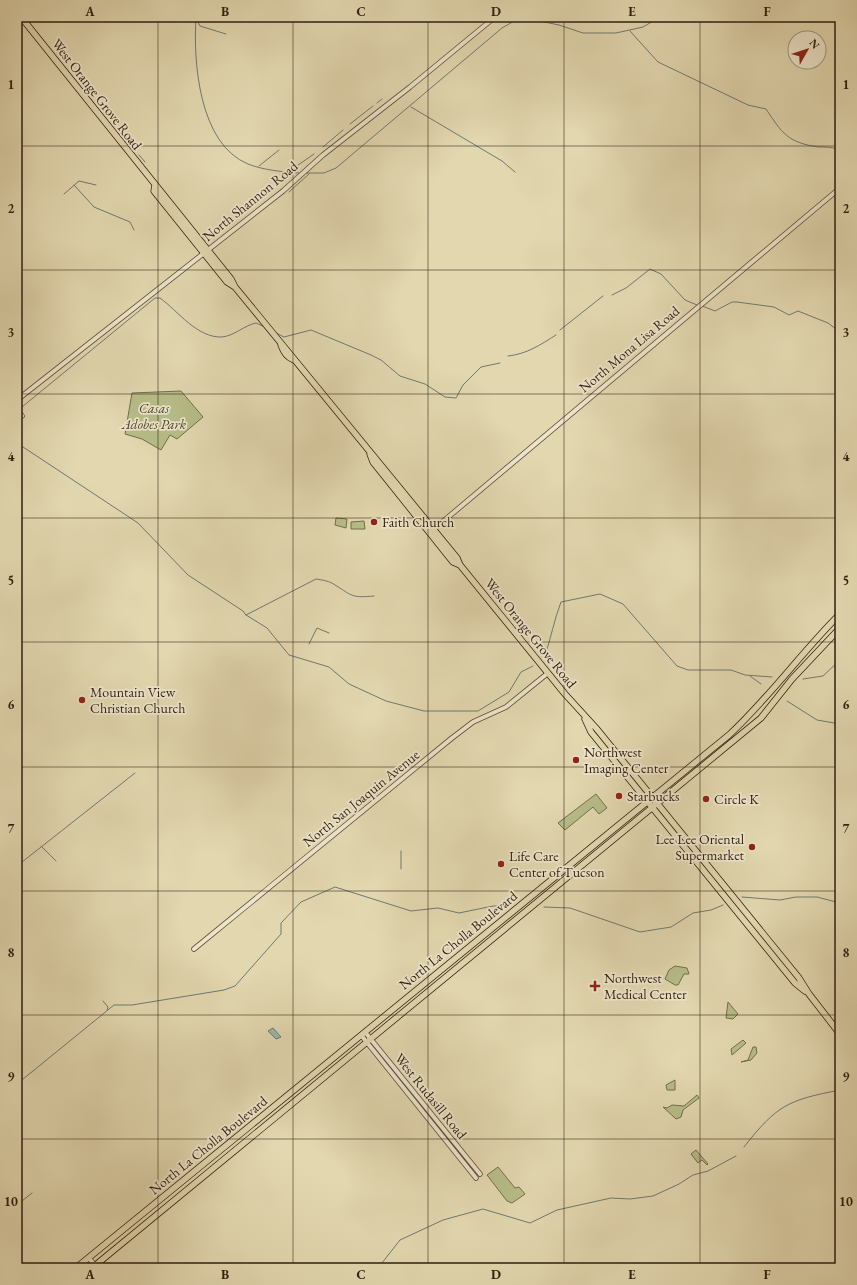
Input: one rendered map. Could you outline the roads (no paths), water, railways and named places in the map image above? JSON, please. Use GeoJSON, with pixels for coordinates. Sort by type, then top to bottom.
{"type":"FeatureCollection","features":[{"type":"Feature","properties":{"kind":"main road","name":"West Orange Grove Road"},"geometry":{"type":"LineString","coordinates":[[21,17],[155,186],[158,187],[227,282],[235,287],[281,344],[283,351],[288,357],[295,360],[370,454],[434,529],[457,558],[460,565],[548,673],[658,803],[799,978],[809,994],[840,1034]]}},
{"type":"Feature","properties":{"kind":"main road","name":"West Orange Grove Road"},"geometry":{"type":"LineString","coordinates":[[370,454],[373,462],[421,522],[454,562],[460,565]]}},
{"type":"Feature","properties":{"kind":"main road","name":"North La Cholla Boulevard"},"geometry":{"type":"LineString","coordinates":[[76,1268],[729,735],[754,712],[793,665],[840,614]]}},
{"type":"Feature","properties":{"kind":"main road","name":"North La Cholla Boulevard"},"geometry":{"type":"LineString","coordinates":[[95,1267],[761,718],[792,679],[840,628]]}},
{"type":"Feature","properties":{"kind":"main road","name":"West Orange Grove Road"},"geometry":{"type":"LineString","coordinates":[[584,716],[591,732],[647,802],[795,983],[809,994]]}},
{"type":"Feature","properties":{"kind":"main road"},"geometry":{"type":"LineString","coordinates":[[709,877],[713,877],[727,894],[739,903]]}},
{"type":"Feature","properties":{"kind":"street","name":"North Shannon Road"},"geometry":{"type":"LineString","coordinates":[[17,400],[283,191],[305,171],[495,17]]}},
{"type":"Feature","properties":{"kind":"street","name":"North Mona Lisa Road"},"geometry":{"type":"LineString","coordinates":[[434,529],[840,188]]}},
{"type":"Feature","properties":{"kind":"street"},"geometry":{"type":"LineString","coordinates":[[17,409],[22,416],[17,420]]}},
{"type":"Feature","properties":{"kind":"street","name":"North San Joaquin Avenue"},"geometry":{"type":"LineString","coordinates":[[194,949],[458,734],[480,718],[506,707],[548,673]]}},
{"type":"Feature","properties":{"kind":"street","name":"West Rudasill Road"},"geometry":{"type":"LineString","coordinates":[[363,1034],[480,1174]]}},
{"type":"Feature","properties":{"kind":"street","name":"West Rudasill Road"},"geometry":{"type":"LineString","coordinates":[[369,1041],[476,1178]]}},
{"type":"Feature","properties":{"kind":"street"},"geometry":{"type":"LineString","coordinates":[[89,1258],[95,1267]]}},
{"type":"Feature","properties":{"kind":"water"},"geometry":{"type":"Polygon","coordinates":[[[273,1028],[281,1037],[276,1039],[268,1031],[273,1028]]]}},
{"type":"Feature","properties":{"kind":"waterway"},"geometry":{"type":"LineString","coordinates":[[196,17],[196,56],[202,100],[209,121],[219,139],[232,154],[248,164],[267,169],[299,173]]}},
{"type":"Feature","properties":{"kind":"waterway"},"geometry":{"type":"LineString","coordinates":[[304,173],[324,173],[336,168],[502,28],[516,20],[530,19],[559,25],[583,33],[616,33],[643,27],[660,17]]}},
{"type":"Feature","properties":{"kind":"waterway"},"geometry":{"type":"LineString","coordinates":[[197,20],[200,26],[226,34]]}},
{"type":"Feature","properties":{"kind":"waterway"},"geometry":{"type":"LineString","coordinates":[[630,31],[658,62],[748,105],[766,109],[782,131],[793,140],[808,145],[840,150]]}},
{"type":"Feature","properties":{"kind":"waterway"},"geometry":{"type":"LineString","coordinates":[[377,103],[382,99]]}},
{"type":"Feature","properties":{"kind":"waterway"},"geometry":{"type":"LineString","coordinates":[[350,124],[373,106]]}},
{"type":"Feature","properties":{"kind":"waterway"},"geometry":{"type":"LineString","coordinates":[[411,107],[502,161],[515,172]]}},
{"type":"Feature","properties":{"kind":"waterway"},"geometry":{"type":"LineString","coordinates":[[101,108],[109,117]]}},
{"type":"Feature","properties":{"kind":"waterway"},"geometry":{"type":"LineString","coordinates":[[118,128],[133,148]]}},
{"type":"Feature","properties":{"kind":"waterway"},"geometry":{"type":"LineString","coordinates":[[323,147],[343,130]]}},
{"type":"Feature","properties":{"kind":"waterway"},"geometry":{"type":"LineString","coordinates":[[259,166],[279,150]]}},
{"type":"Feature","properties":{"kind":"waterway"},"geometry":{"type":"LineString","coordinates":[[288,172],[314,154]]}},
{"type":"Feature","properties":{"kind":"waterway"},"geometry":{"type":"LineString","coordinates":[[139,155],[145,162]]}},
{"type":"Feature","properties":{"kind":"waterway"},"geometry":{"type":"LineString","coordinates":[[289,192],[309,174]]}},
{"type":"Feature","properties":{"kind":"waterway"},"geometry":{"type":"LineString","coordinates":[[64,194],[79,181],[96,185]]}},
{"type":"Feature","properties":{"kind":"waterway"},"geometry":{"type":"LineString","coordinates":[[74,185],[94,207],[130,222],[134,230]]}},
{"type":"Feature","properties":{"kind":"waterway"},"geometry":{"type":"LineString","coordinates":[[612,295],[626,288],[650,269],[661,274],[685,300],[697,305]]}},
{"type":"Feature","properties":{"kind":"waterway"},"geometry":{"type":"LineString","coordinates":[[560,330],[603,296]]}},
{"type":"Feature","properties":{"kind":"waterway"},"geometry":{"type":"LineString","coordinates":[[22,407],[155,298],[160,298],[167,303],[196,329],[213,336],[226,336],[256,323],[265,327]]}},
{"type":"Feature","properties":{"kind":"waterway"},"geometry":{"type":"LineString","coordinates":[[702,306],[715,311],[732,302],[737,302],[774,307],[789,315],[798,311],[828,323],[840,332]]}},
{"type":"Feature","properties":{"kind":"waterway"},"geometry":{"type":"LineString","coordinates":[[276,333],[284,337],[311,330],[371,355],[381,360],[400,376],[425,384],[445,397],[456,398],[463,385],[481,367],[500,363]]}},
{"type":"Feature","properties":{"kind":"waterway"},"geometry":{"type":"LineString","coordinates":[[508,356],[539,346],[556,335]]}},
{"type":"Feature","properties":{"kind":"waterway"},"geometry":{"type":"LineString","coordinates":[[17,443],[138,523],[188,575],[267,628],[289,655],[329,667],[349,684],[386,701],[424,711],[478,711],[509,692],[521,672],[533,666]]}},
{"type":"Feature","properties":{"kind":"waterway"},"geometry":{"type":"LineString","coordinates":[[246,615],[316,579],[331,583],[349,594],[361,597],[374,596]]}},
{"type":"Feature","properties":{"kind":"waterway"},"geometry":{"type":"LineString","coordinates":[[544,658],[561,602],[600,594],[623,604],[677,666],[688,670],[731,670],[745,675],[772,677]]}},
{"type":"Feature","properties":{"kind":"waterway"},"geometry":{"type":"LineString","coordinates":[[309,644],[317,628],[329,633]]}},
{"type":"Feature","properties":{"kind":"waterway"},"geometry":{"type":"LineString","coordinates":[[803,679],[823,676],[840,660]]}},
{"type":"Feature","properties":{"kind":"waterway"},"geometry":{"type":"LineString","coordinates":[[750,676],[761,684]]}},
{"type":"Feature","properties":{"kind":"waterway"},"geometry":{"type":"LineString","coordinates":[[787,701],[817,720],[840,724]]}},
{"type":"Feature","properties":{"kind":"waterway"},"geometry":{"type":"LineString","coordinates":[[17,866],[135,773]]}},
{"type":"Feature","properties":{"kind":"waterway"},"geometry":{"type":"LineString","coordinates":[[41,846],[56,861]]}},
{"type":"Feature","properties":{"kind":"waterway"},"geometry":{"type":"LineString","coordinates":[[401,851],[401,869]]}},
{"type":"Feature","properties":{"kind":"waterway"},"geometry":{"type":"LineString","coordinates":[[17,1084],[114,1005],[132,1005],[224,990],[235,986],[281,934],[281,923],[301,902],[335,887],[411,911],[438,908],[459,913],[493,906],[506,906]]}},
{"type":"Feature","properties":{"kind":"waterway"},"geometry":{"type":"LineString","coordinates":[[742,897],[780,900],[796,897],[817,897],[840,903]]}},
{"type":"Feature","properties":{"kind":"waterway"},"geometry":{"type":"LineString","coordinates":[[544,907],[570,908],[640,932],[671,927],[693,913],[711,910],[723,905]]}},
{"type":"Feature","properties":{"kind":"waterway"},"geometry":{"type":"LineString","coordinates":[[103,1001],[108,1007],[107,1010]]}},
{"type":"Feature","properties":{"kind":"waterway"},"geometry":{"type":"LineString","coordinates":[[744,1147],[755,1133],[775,1113],[785,1106],[808,1097],[840,1090]]}},
{"type":"Feature","properties":{"kind":"waterway"},"geometry":{"type":"LineString","coordinates":[[378,1268],[400,1240],[443,1220],[483,1209],[530,1223],[557,1210],[611,1198],[630,1199],[653,1196],[679,1184],[693,1175],[708,1171],[736,1156]]}},
{"type":"Feature","properties":{"kind":"waterway"},"geometry":{"type":"LineString","coordinates":[[17,1205],[32,1193]]}},
{"type":"Feature","properties":{"kind":"waterway"},"geometry":{"type":"LineString","coordinates":[[597,1268],[619,1263],[624,1268]]}},
{"type":"Feature","properties":{"kind":"place","name":"Faith Church"},"geometry":{"type":"Point","coordinates":[374,522]}},
{"type":"Feature","properties":{"kind":"place","name":"Mountain View Christian Church"},"geometry":{"type":"Point","coordinates":[82,700]}},
{"type":"Feature","properties":{"kind":"place","name":"Northwest Imaging Center"},"geometry":{"type":"Point","coordinates":[576,760]}},
{"type":"Feature","properties":{"kind":"place","name":"Starbucks"},"geometry":{"type":"Point","coordinates":[619,796]}},
{"type":"Feature","properties":{"kind":"place","name":"Circle K"},"geometry":{"type":"Point","coordinates":[706,799]}},
{"type":"Feature","properties":{"kind":"place","name":"Lee Lee Oriental Supermarket"},"geometry":{"type":"Point","coordinates":[752,847]}},
{"type":"Feature","properties":{"kind":"place","name":"Life Care Center of Tucson"},"geometry":{"type":"Point","coordinates":[501,864]}},
{"type":"Feature","properties":{"kind":"place","name":"Northwest Medical Center"},"geometry":{"type":"Point","coordinates":[595,986]}},
{"type":"Feature","properties":{"kind":"park label","name":"Casas Adobes Park"},"geometry":{"type":"Point","coordinates":[154,416]}}]}
